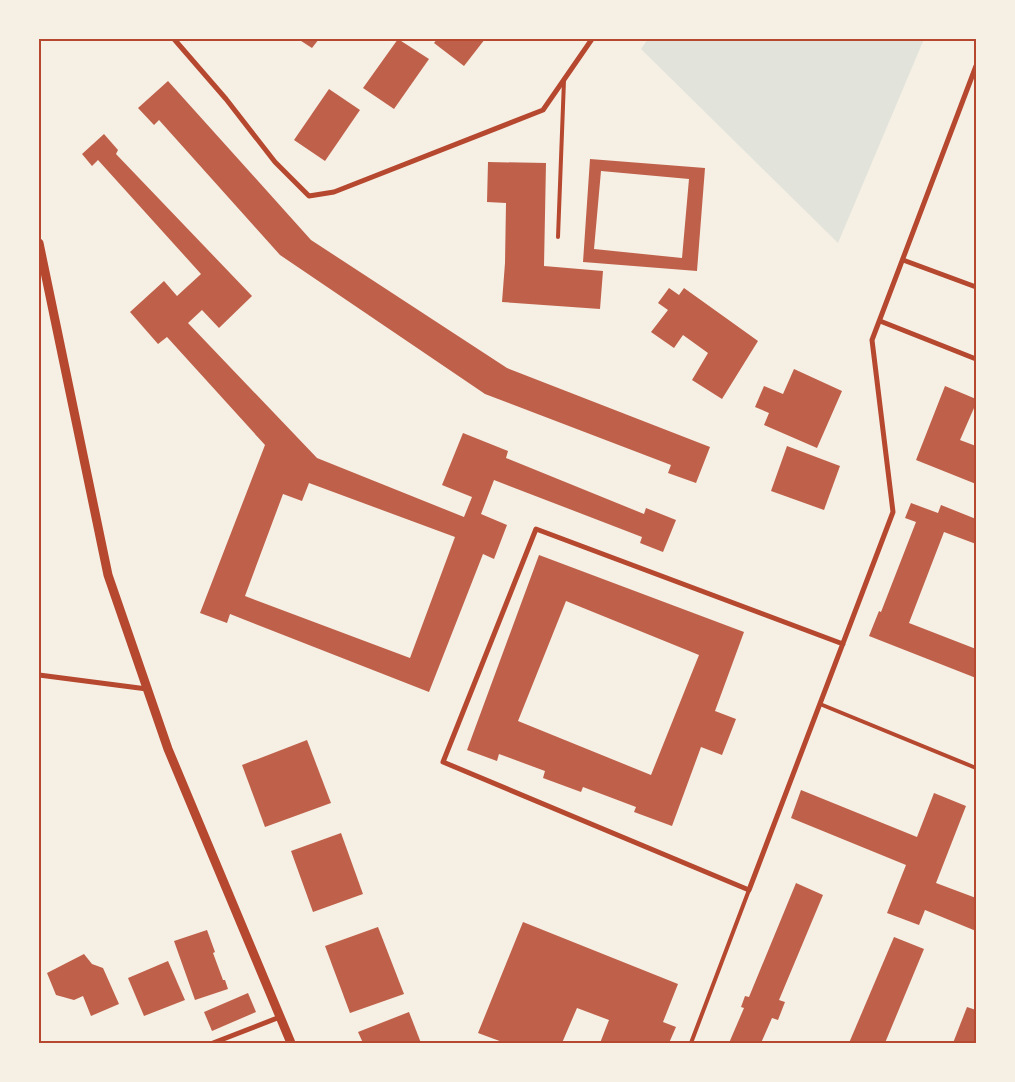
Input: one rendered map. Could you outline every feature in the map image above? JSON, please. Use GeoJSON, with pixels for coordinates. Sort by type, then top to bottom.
{"type":"FeatureCollection","features":[{"type":"Feature","properties":{"kind":"street"},"geometry":{"type":"LineString","coordinates":[[174,39],[226,99],[275,162],[309,196],[334,192],[543,110],[592,39]]}},
{"type":"Feature","properties":{"kind":"street"},"geometry":{"type":"LineString","coordinates":[[843,644],[536,529],[443,762],[749,890],[843,644],[893,512],[872,340],[976,66]]}},
{"type":"Feature","properties":{"kind":"street"},"geometry":{"type":"LineString","coordinates":[[39,243],[108,575],[168,749],[291,1043]]}},
{"type":"Feature","properties":{"kind":"street"},"geometry":{"type":"LineString","coordinates":[[903,260],[976,288]]}},
{"type":"Feature","properties":{"kind":"street"},"geometry":{"type":"LineString","coordinates":[[880,321],[976,358]]}},
{"type":"Feature","properties":{"kind":"street"},"geometry":{"type":"LineString","coordinates":[[39,675],[147,689]]}},
{"type":"Feature","properties":{"kind":"street"},"geometry":{"type":"LineString","coordinates":[[213,1043],[280,1017]]}},
{"type":"Feature","properties":{"kind":"lane"},"geometry":{"type":"LineString","coordinates":[[558,236],[564,80]]}},
{"type":"Feature","properties":{"kind":"lane"},"geometry":{"type":"LineString","coordinates":[[820,704],[976,768]]}},
{"type":"Feature","properties":{"kind":"lane"},"geometry":{"type":"LineString","coordinates":[[691,1043],[749,890]]}},
{"type":"Feature","properties":{"kind":"shaded area"},"geometry":{"type":"Polygon","coordinates":[[[648,39],[924,39],[838,243],[641,49],[648,39]]]}},
{"type":"Feature","properties":{"kind":"building"},"geometry":{"type":"Polygon","coordinates":[[[298,39],[319,39],[312,48],[298,39]]]}},
{"type":"Feature","properties":{"kind":"building"},"geometry":{"type":"Polygon","coordinates":[[[398,39],[429,59],[394,109],[363,88],[398,39]]]}},
{"type":"Feature","properties":{"kind":"building"},"geometry":{"type":"Polygon","coordinates":[[[437,39],[485,39],[464,66],[434,43],[437,39]]]}},
{"type":"Feature","properties":{"kind":"building"},"geometry":{"type":"Polygon","coordinates":[[[168,81],[311,240],[507,368],[710,447],[696,483],[668,473],[671,465],[485,394],[280,255],[159,120],[154,125],[138,108],[168,81]]]}},
{"type":"Feature","properties":{"kind":"building"},"geometry":{"type":"Polygon","coordinates":[[[329,89],[360,110],[325,161],[294,140],[329,89]]]}},
{"type":"Feature","properties":{"kind":"building"},"geometry":{"type":"Polygon","coordinates":[[[104,134],[118,150],[116,154],[252,296],[219,328],[202,310],[188,323],[317,458],[464,517],[472,497],[442,485],[463,433],[508,451],[506,458],[644,514],[646,508],[676,520],[663,552],[640,543],[642,537],[494,480],[481,514],[507,525],[494,559],[483,554],[429,692],[230,614],[227,623],[200,613],[265,445],[167,337],[158,344],[130,312],[164,281],[177,296],[201,274],[98,160],[92,166],[82,154],[104,134]],[[309,483],[302,501],[283,494],[245,596],[410,658],[455,537],[309,483]]]}},
{"type":"Feature","properties":{"kind":"building"},"geometry":{"type":"Polygon","coordinates":[[[590,159],[705,168],[697,271],[583,262],[590,159]],[[601,171],[594,249],[682,258],[689,179],[601,171]]]}},
{"type":"Feature","properties":{"kind":"building"},"geometry":{"type":"Polygon","coordinates":[[[488,162],[546,163],[544,266],[603,271],[600,309],[502,302],[506,203],[487,202],[488,162]]]}},
{"type":"Feature","properties":{"kind":"building"},"geometry":{"type":"Polygon","coordinates":[[[669,288],[679,295],[684,288],[758,341],[722,399],[692,380],[708,353],[683,335],[674,348],[651,332],[668,310],[658,303],[669,288]]]}},
{"type":"Feature","properties":{"kind":"building"},"geometry":{"type":"Polygon","coordinates":[[[794,369],[842,391],[817,448],[764,425],[769,413],[755,407],[764,386],[783,394],[794,369]]]}},
{"type":"Feature","properties":{"kind":"building"},"geometry":{"type":"Polygon","coordinates":[[[945,386],[976,399],[976,409],[974,408],[960,440],[976,446],[976,484],[916,460],[945,386]]]}},
{"type":"Feature","properties":{"kind":"building"},"geometry":{"type":"Polygon","coordinates":[[[787,446],[840,466],[824,510],[771,491],[787,446]]]}},
{"type":"Feature","properties":{"kind":"building"},"geometry":{"type":"Polygon","coordinates":[[[911,503],[938,513],[941,505],[976,519],[976,544],[944,532],[909,623],[976,649],[976,678],[869,636],[879,611],[881,612],[916,522],[905,518],[911,503]]]}},
{"type":"Feature","properties":{"kind":"building"},"geometry":{"type":"Polygon","coordinates":[[[539,555],[744,632],[715,711],[736,719],[722,755],[701,747],[672,826],[634,812],[636,807],[583,787],[581,792],[543,778],[545,771],[499,754],[497,761],[467,750],[539,555]],[[566,601],[518,721],[651,775],[699,655],[566,601]]]}},
{"type":"Feature","properties":{"kind":"building"},"geometry":{"type":"Polygon","coordinates":[[[307,740],[331,803],[265,827],[242,765],[307,740]]]}},
{"type":"Feature","properties":{"kind":"building"},"geometry":{"type":"Polygon","coordinates":[[[801,790],[917,837],[934,793],[966,806],[936,883],[976,898],[976,931],[925,910],[919,925],[887,913],[906,865],[791,818],[801,790]]]}},
{"type":"Feature","properties":{"kind":"building"},"geometry":{"type":"Polygon","coordinates":[[[341,833],[363,894],[313,912],[291,851],[341,833]]]}},
{"type":"Feature","properties":{"kind":"building"},"geometry":{"type":"Polygon","coordinates":[[[796,883],[823,895],[779,1000],[785,1002],[778,1020],[772,1018],[761,1043],[729,1043],[744,1008],[741,1007],[745,996],[749,997],[796,883]]]}},
{"type":"Feature","properties":{"kind":"building"},"geometry":{"type":"Polygon","coordinates":[[[523,922],[678,984],[663,1022],[676,1027],[669,1043],[600,1043],[609,1020],[577,1008],[562,1043],[505,1043],[478,1033],[523,922]]]}},
{"type":"Feature","properties":{"kind":"building"},"geometry":{"type":"Polygon","coordinates":[[[378,927],[404,994],[350,1013],[325,946],[378,927]]]}},
{"type":"Feature","properties":{"kind":"building"},"geometry":{"type":"Polygon","coordinates":[[[207,930],[215,952],[213,953],[228,989],[195,1000],[174,941],[207,930]]]}},
{"type":"Feature","properties":{"kind":"building"},"geometry":{"type":"Polygon","coordinates":[[[894,937],[924,949],[885,1043],[849,1043],[894,937]]]}},
{"type":"Feature","properties":{"kind":"building"},"geometry":{"type":"Polygon","coordinates":[[[84,954],[92,964],[103,968],[119,1004],[91,1016],[83,996],[74,1000],[56,995],[47,973],[84,954]]]}},
{"type":"Feature","properties":{"kind":"building"},"geometry":{"type":"Polygon","coordinates":[[[168,961],[185,1000],[144,1016],[128,978],[168,961]]]}},
{"type":"Feature","properties":{"kind":"building"},"geometry":{"type":"Polygon","coordinates":[[[248,993],[256,1012],[212,1031],[204,1012],[248,993]]]}},
{"type":"Feature","properties":{"kind":"building"},"geometry":{"type":"Polygon","coordinates":[[[967,1007],[976,1010],[976,1043],[953,1043],[967,1007]]]}},
{"type":"Feature","properties":{"kind":"building"},"geometry":{"type":"Polygon","coordinates":[[[409,1012],[421,1043],[363,1043],[358,1032],[409,1012]]]}}]}
